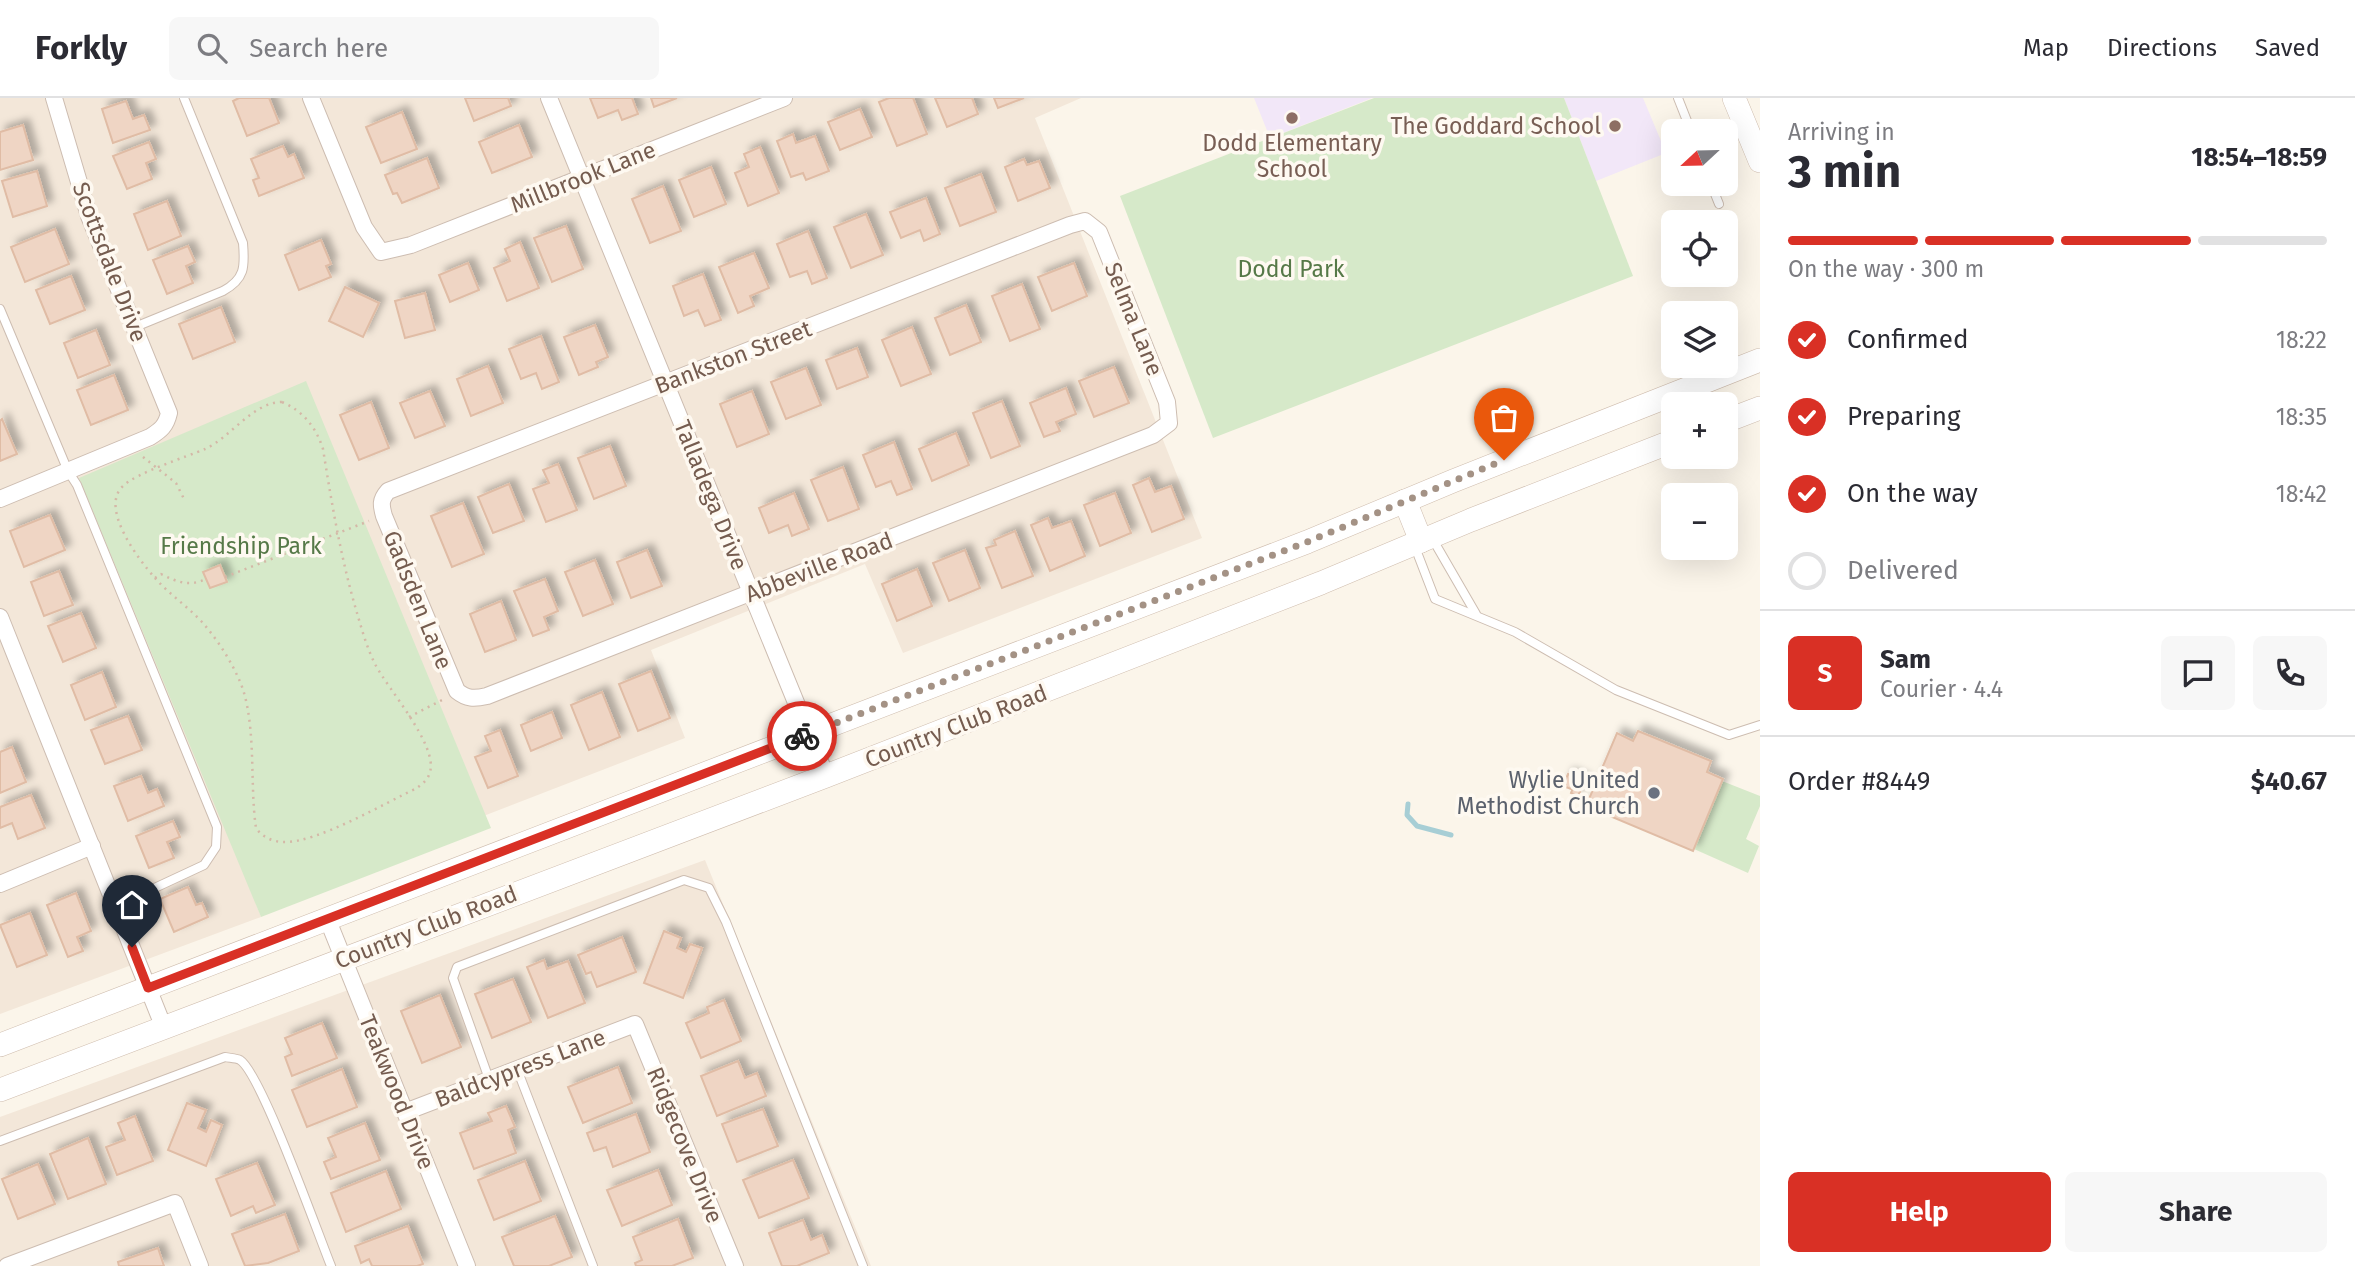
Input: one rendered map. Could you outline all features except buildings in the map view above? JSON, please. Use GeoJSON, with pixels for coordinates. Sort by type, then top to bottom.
{"type":"FeatureCollection","features":[{"type":"Feature","properties":{"kind":"main road"},"geometry":{"type":"LineString","coordinates":[[1734,98],[1760,162]]}},
{"type":"Feature","properties":{"kind":"main road"},"geometry":{"type":"LineString","coordinates":[[1745,98],[1760,122]]}},
{"type":"Feature","properties":{"kind":"main road","name":"Country Club Road"},"geometry":{"type":"LineString","coordinates":[[0,1045],[1307,542],[1760,360]]}},
{"type":"Feature","properties":{"kind":"main road"},"geometry":{"type":"LineString","coordinates":[[1738,416],[1760,408]]}},
{"type":"Feature","properties":{"kind":"main road","name":"Country Club Road"},"geometry":{"type":"LineString","coordinates":[[0,1090],[826,776],[1661,447]]}},
{"type":"Feature","properties":{"kind":"main road"},"geometry":{"type":"LineString","coordinates":[[1405,501],[1422,541]]}},
{"type":"Feature","properties":{"kind":"street","name":"Scottsdale Drive"},"geometry":{"type":"LineString","coordinates":[[54,98],[89,216],[169,413],[167,423],[150,437],[68,471]]}},
{"type":"Feature","properties":{"kind":"street","name":"Millbrook Lane"},"geometry":{"type":"LineString","coordinates":[[311,98],[364,227],[381,252],[411,246],[784,98]]}},
{"type":"Feature","properties":{"kind":"street","name":"Talladega Drive"},"geometry":{"type":"LineString","coordinates":[[549,98],[826,776]]}},
{"type":"Feature","properties":{"kind":"street","name":"Bankston Street"},"geometry":{"type":"LineString","coordinates":[[382,497],[395,487],[1086,221]]}},
{"type":"Feature","properties":{"kind":"street","name":"Selma Lane"},"geometry":{"type":"LineString","coordinates":[[1086,221],[1099,232],[1167,402],[1169,423]]}},
{"type":"Feature","properties":{"kind":"street","name":"Abbeville Road"},"geometry":{"type":"LineString","coordinates":[[465,698],[487,696],[751,593],[1153,435],[1169,423]]}},
{"type":"Feature","properties":{"kind":"street"},"geometry":{"type":"LineString","coordinates":[[0,499],[68,471]]}},
{"type":"Feature","properties":{"kind":"street","name":"Gadsden Lane"},"geometry":{"type":"LineString","coordinates":[[382,497],[384,516],[452,681],[457,691],[465,698]]}},
{"type":"Feature","properties":{"kind":"street"},"geometry":{"type":"LineString","coordinates":[[0,617],[164,1028]]}},
{"type":"Feature","properties":{"kind":"street"},"geometry":{"type":"LineString","coordinates":[[0,884],[92,846]]}},
{"type":"Feature","properties":{"kind":"street","name":"Teakwood Drive"},"geometry":{"type":"LineString","coordinates":[[327,918],[467,1266]]}},
{"type":"Feature","properties":{"kind":"street","name":"Baldcypress Lane"},"geometry":{"type":"LineString","coordinates":[[405,1112],[635,1024]]}},
{"type":"Feature","properties":{"kind":"street","name":"Ridgecove Drive"},"geometry":{"type":"LineString","coordinates":[[635,1024],[735,1266]]}},
{"type":"Feature","properties":{"kind":"street"},"geometry":{"type":"LineString","coordinates":[[7,1266],[175,1203],[200,1266]]}},
{"type":"Feature","properties":{"kind":"lane"},"geometry":{"type":"LineString","coordinates":[[135,327],[223,291],[236,283],[244,265],[243,243],[184,98]]}},
{"type":"Feature","properties":{"kind":"lane"},"geometry":{"type":"LineString","coordinates":[[1678,98],[1686,119]]}},
{"type":"Feature","properties":{"kind":"lane"},"geometry":{"type":"LineString","coordinates":[[1716,196],[1719,204]]}},
{"type":"Feature","properties":{"kind":"lane"},"geometry":{"type":"LineString","coordinates":[[0,309],[68,471],[77,485],[217,827],[216,847],[204,865],[116,906]]}},
{"type":"Feature","properties":{"kind":"lane"},"geometry":{"type":"LineString","coordinates":[[1422,541],[1435,600],[1476,614],[1515,632],[1616,690],[1729,735],[1760,725]]}},
{"type":"Feature","properties":{"kind":"lane"},"geometry":{"type":"LineString","coordinates":[[1422,541],[1476,614]]}},
{"type":"Feature","properties":{"kind":"lane"},"geometry":{"type":"LineString","coordinates":[[489,1079],[453,978],[457,967],[684,880],[709,888],[726,922],[863,1266]]}},
{"type":"Feature","properties":{"kind":"lane"},"geometry":{"type":"LineString","coordinates":[[0,1141],[225,1057],[240,1060],[251,1072],[272,1116],[331,1266]]}},
{"type":"Feature","properties":{"kind":"lane"},"geometry":{"type":"LineString","coordinates":[[517,1069],[593,1266]]}},
{"type":"Feature","properties":{"kind":"path"},"geometry":{"type":"LineString","coordinates":[[274,402],[286,404],[302,414],[321,442],[336,532],[368,648],[378,670],[409,717],[431,762],[430,773],[422,784],[320,834],[288,842],[269,839],[259,832],[255,825],[248,716],[239,678],[227,656],[202,622],[155,578],[122,529],[114,503],[123,485],[209,447],[274,402]]}},
{"type":"Feature","properties":{"kind":"path"},"geometry":{"type":"LineString","coordinates":[[149,461],[177,485],[184,499]]}},
{"type":"Feature","properties":{"kind":"path"},"geometry":{"type":"LineString","coordinates":[[225,576],[372,520]]}},
{"type":"Feature","properties":{"kind":"path"},"geometry":{"type":"LineString","coordinates":[[155,578],[161,574],[191,584],[206,579]]}},
{"type":"Feature","properties":{"kind":"path"},"geometry":{"type":"LineString","coordinates":[[409,717],[445,699]]}},
{"type":"Feature","properties":{"kind":"shaded area"},"geometry":{"type":"Polygon","coordinates":[[[0,98],[1081,98],[1035,118],[1202,538],[903,653],[865,564],[651,650],[685,738],[256,904],[261,917],[0,1014],[0,98]]]}},
{"type":"Feature","properties":{"kind":"shaded area","name":"Dodd Elementary School"},"geometry":{"type":"Polygon","coordinates":[[[1254,98],[1372,98],[1270,138],[1254,98]]]}},
{"type":"Feature","properties":{"kind":"shaded area","name":"The Goddard School"},"geometry":{"type":"Polygon","coordinates":[[[1564,98],[1643,98],[1661,141],[1661,155],[1596,181],[1564,98]]]}},
{"type":"Feature","properties":{"kind":"shaded area"},"geometry":{"type":"Polygon","coordinates":[[[705,860],[871,1266],[0,1266],[0,1117],[705,860]]]}},
{"type":"Feature","properties":{"kind":"green space","name":"Dodd Park"},"geometry":{"type":"Polygon","coordinates":[[[1374,98],[1564,98],[1633,276],[1213,438],[1120,196],[1374,98]]]}},
{"type":"Feature","properties":{"kind":"green space","name":"Friendship Park"},"geometry":{"type":"Polygon","coordinates":[[[306,381],[491,828],[261,917],[79,478],[306,381]]]}},
{"type":"Feature","properties":{"kind":"green space"},"geometry":{"type":"Polygon","coordinates":[[[1722,781],[1760,796],[1760,806],[1746,839],[1759,846],[1748,873],[1694,849],[1722,781]]]}},
{"type":"Feature","properties":{"kind":"waterway"},"geometry":{"type":"LineString","coordinates":[[1408,804],[1407,815],[1417,826],[1451,835]]}},
{"type":"Feature","properties":{"kind":"way so far"},"geometry":{"type":"LineString","coordinates":[[802,736],[1307,542],[1504,460]]}},
{"type":"Feature","properties":{"kind":"place","name":"Dodd Elementary School"},"geometry":{"type":"Point","coordinates":[1292,118]}},
{"type":"Feature","properties":{"kind":"place","name":"The Goddard School"},"geometry":{"type":"Point","coordinates":[1615,126]}},
{"type":"Feature","properties":{"kind":"place","name":"Wylie United Methodist Church"},"geometry":{"type":"Point","coordinates":[1654,793]}},
{"type":"Feature","properties":{"kind":"route"},"geometry":{"type":"LineString","coordinates":[[132,947],[148,988],[802,736]]}}]}
